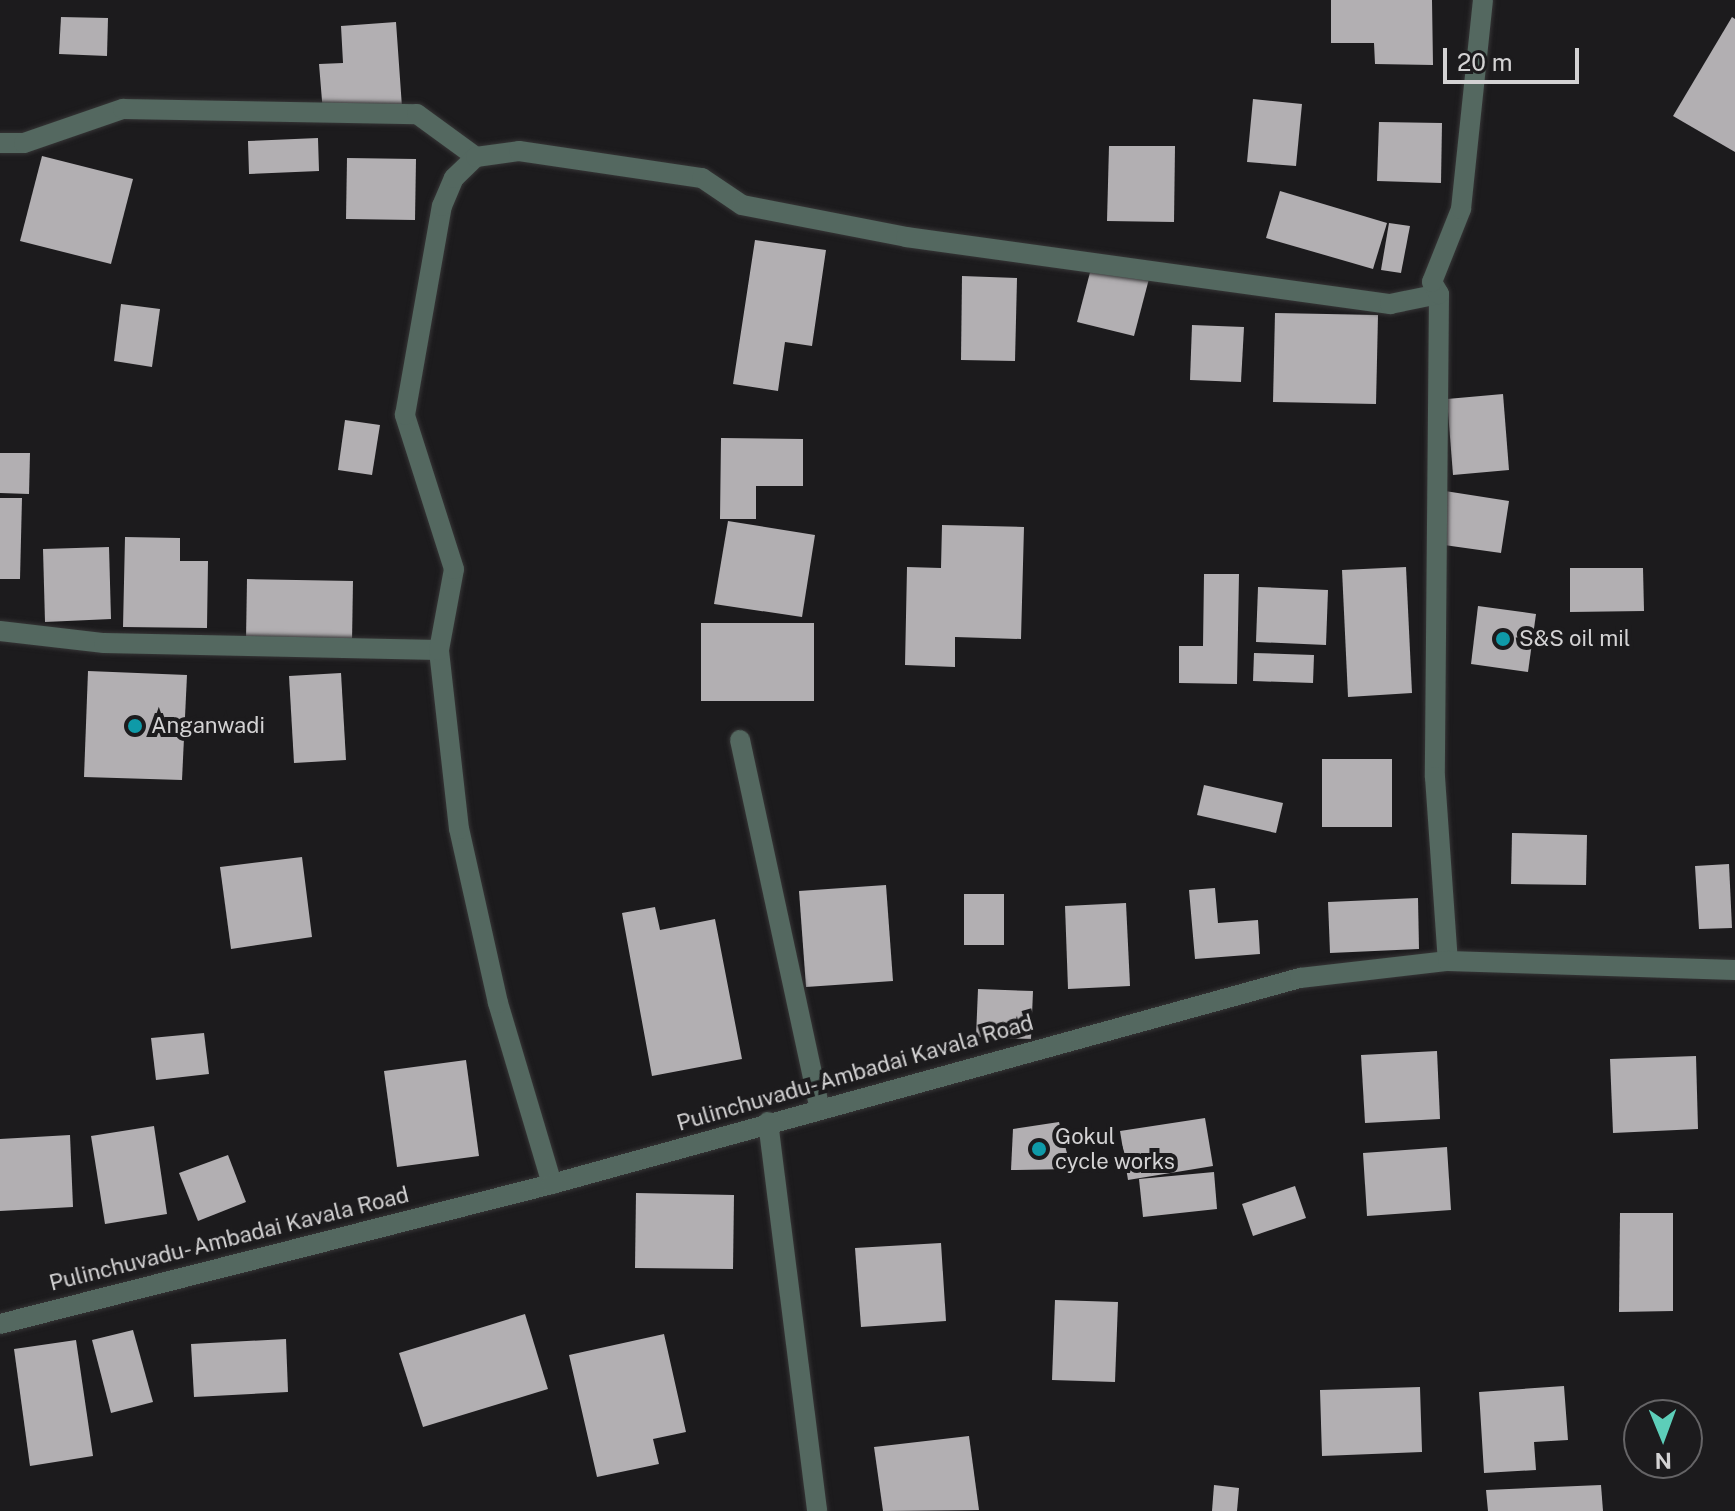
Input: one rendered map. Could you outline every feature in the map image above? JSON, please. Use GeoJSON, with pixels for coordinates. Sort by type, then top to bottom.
{"type":"FeatureCollection","features":[{"type":"Feature","properties":{"kind":"street"},"geometry":{"type":"LineString","coordinates":[[1448,961],[1435,777],[1439,294],[1432,282],[1461,209],[1483,0]]}},
{"type":"Feature","properties":{"kind":"street"},"geometry":{"type":"LineString","coordinates":[[0,143],[24,143],[123,109],[417,114],[476,157]]}},
{"type":"Feature","properties":{"kind":"street"},"geometry":{"type":"LineString","coordinates":[[552,1184],[498,1003],[459,829],[439,650],[454,569],[405,415],[442,206],[454,178],[476,157],[519,151],[702,178],[742,205],[906,237],[1390,304],[1439,294]]}},
{"type":"Feature","properties":{"kind":"street"},"geometry":{"type":"LineString","coordinates":[[0,631],[104,643],[439,650]]}},
{"type":"Feature","properties":{"kind":"street"},"geometry":{"type":"LineString","coordinates":[[740,740],[819,1104]]}},
{"type":"Feature","properties":{"kind":"street","name":"Pulinchuvadu- Ambadai Kavala Road"},"geometry":{"type":"LineString","coordinates":[[0,1324],[552,1184],[768,1122],[819,1104],[1300,978],[1448,961],[1735,970]]}},
{"type":"Feature","properties":{"kind":"street"},"geometry":{"type":"LineString","coordinates":[[768,1122],[817,1511]]}},
{"type":"Feature","properties":{"kind":"building"},"geometry":{"type":"Polygon","coordinates":[[[1331,0],[1432,0],[1433,65],[1375,64],[1374,43],[1331,43],[1331,0]]]}},
{"type":"Feature","properties":{"kind":"building"},"geometry":{"type":"Polygon","coordinates":[[[61,17],[108,18],[107,56],[59,54],[61,17]]]}},
{"type":"Feature","properties":{"kind":"building"},"geometry":{"type":"Polygon","coordinates":[[[1732,17],[1735,19],[1735,152],[1673,116],[1732,17]]]}},
{"type":"Feature","properties":{"kind":"building"},"geometry":{"type":"Polygon","coordinates":[[[396,22],[402,107],[323,113],[319,64],[343,63],[341,26],[396,22]]]}},
{"type":"Feature","properties":{"kind":"building"},"geometry":{"type":"Polygon","coordinates":[[[1253,99],[1302,104],[1296,166],[1247,162],[1253,99]]]}},
{"type":"Feature","properties":{"kind":"building"},"geometry":{"type":"Polygon","coordinates":[[[1379,122],[1442,123],[1441,183],[1377,181],[1379,122]]]}},
{"type":"Feature","properties":{"kind":"building"},"geometry":{"type":"Polygon","coordinates":[[[318,138],[319,171],[249,174],[248,141],[318,138]]]}},
{"type":"Feature","properties":{"kind":"building"},"geometry":{"type":"Polygon","coordinates":[[[1109,146],[1175,146],[1174,222],[1107,221],[1109,146]]]}},
{"type":"Feature","properties":{"kind":"building"},"geometry":{"type":"Polygon","coordinates":[[[42,156],[133,179],[111,264],[20,241],[42,156]]]}},
{"type":"Feature","properties":{"kind":"building"},"geometry":{"type":"Polygon","coordinates":[[[347,158],[416,159],[415,220],[346,219],[347,158]]]}},
{"type":"Feature","properties":{"kind":"building"},"geometry":{"type":"Polygon","coordinates":[[[1280,191],[1387,223],[1373,269],[1266,238],[1280,191]]]}},
{"type":"Feature","properties":{"kind":"building"},"geometry":{"type":"Polygon","coordinates":[[[1389,223],[1410,226],[1401,273],[1381,270],[1389,223]]]}},
{"type":"Feature","properties":{"kind":"building"},"geometry":{"type":"Polygon","coordinates":[[[755,240],[826,250],[812,346],[785,342],[778,391],[733,384],[755,240]]]}},
{"type":"Feature","properties":{"kind":"building"},"geometry":{"type":"Polygon","coordinates":[[[1093,261],[1150,275],[1134,336],[1077,322],[1093,261]]]}},
{"type":"Feature","properties":{"kind":"building"},"geometry":{"type":"Polygon","coordinates":[[[962,276],[1017,278],[1015,361],[961,360],[962,276]]]}},
{"type":"Feature","properties":{"kind":"building"},"geometry":{"type":"Polygon","coordinates":[[[121,304],[160,309],[152,367],[114,361],[121,304]]]}},
{"type":"Feature","properties":{"kind":"building"},"geometry":{"type":"Polygon","coordinates":[[[1275,313],[1378,315],[1376,404],[1273,402],[1275,313]]]}},
{"type":"Feature","properties":{"kind":"building"},"geometry":{"type":"Polygon","coordinates":[[[1192,325],[1244,327],[1241,382],[1190,380],[1192,325]]]}},
{"type":"Feature","properties":{"kind":"building"},"geometry":{"type":"Polygon","coordinates":[[[1503,394],[1509,470],[1453,475],[1447,399],[1503,394]]]}},
{"type":"Feature","properties":{"kind":"building"},"geometry":{"type":"Polygon","coordinates":[[[345,420],[380,425],[372,475],[338,470],[345,420]]]}},
{"type":"Feature","properties":{"kind":"building"},"geometry":{"type":"Polygon","coordinates":[[[721,438],[803,439],[803,486],[756,486],[756,519],[720,519],[721,438]]]}},
{"type":"Feature","properties":{"kind":"building"},"geometry":{"type":"Polygon","coordinates":[[[0,453],[30,453],[29,494],[0,493],[0,453]]]}},
{"type":"Feature","properties":{"kind":"building"},"geometry":{"type":"Polygon","coordinates":[[[1445,491],[1509,501],[1501,553],[1437,544],[1445,491]]]}},
{"type":"Feature","properties":{"kind":"building"},"geometry":{"type":"Polygon","coordinates":[[[0,498],[22,498],[20,579],[0,579],[0,498]]]}},
{"type":"Feature","properties":{"kind":"building"},"geometry":{"type":"Polygon","coordinates":[[[728,521],[815,535],[802,617],[714,604],[728,521]]]}},
{"type":"Feature","properties":{"kind":"building"},"geometry":{"type":"Polygon","coordinates":[[[942,525],[1024,527],[1021,639],[955,637],[955,667],[905,665],[907,567],[941,568],[942,525]]]}},
{"type":"Feature","properties":{"kind":"building"},"geometry":{"type":"Polygon","coordinates":[[[125,537],[180,538],[180,561],[208,561],[207,628],[123,627],[125,537]]]}},
{"type":"Feature","properties":{"kind":"building"},"geometry":{"type":"Polygon","coordinates":[[[109,547],[111,619],[45,622],[43,549],[109,547]]]}},
{"type":"Feature","properties":{"kind":"building"},"geometry":{"type":"Polygon","coordinates":[[[1406,567],[1412,693],[1348,697],[1342,570],[1406,567]]]}},
{"type":"Feature","properties":{"kind":"building"},"geometry":{"type":"Polygon","coordinates":[[[1570,568],[1643,568],[1644,611],[1570,612],[1570,568]]]}},
{"type":"Feature","properties":{"kind":"building"},"geometry":{"type":"Polygon","coordinates":[[[1204,574],[1239,574],[1237,684],[1179,683],[1179,646],[1203,646],[1204,574]]]}},
{"type":"Feature","properties":{"kind":"building"},"geometry":{"type":"Polygon","coordinates":[[[247,579],[353,581],[352,642],[246,640],[247,579]]]}},
{"type":"Feature","properties":{"kind":"building"},"geometry":{"type":"Polygon","coordinates":[[[1258,587],[1328,590],[1326,645],[1256,642],[1258,587]]]}},
{"type":"Feature","properties":{"kind":"building","name":"S&S oil mil"},"geometry":{"type":"Polygon","coordinates":[[[1478,606],[1536,614],[1528,672],[1471,664],[1478,606]]]}},
{"type":"Feature","properties":{"kind":"building"},"geometry":{"type":"Polygon","coordinates":[[[701,623],[814,623],[814,701],[701,701],[701,623]]]}},
{"type":"Feature","properties":{"kind":"building"},"geometry":{"type":"Polygon","coordinates":[[[1254,653],[1314,655],[1313,683],[1253,681],[1254,653]]]}},
{"type":"Feature","properties":{"kind":"building","name":"Anganwadi"},"geometry":{"type":"Polygon","coordinates":[[[88,671],[187,675],[182,780],[84,777],[88,671]]]}},
{"type":"Feature","properties":{"kind":"building"},"geometry":{"type":"Polygon","coordinates":[[[341,673],[346,760],[294,763],[289,676],[341,673]]]}},
{"type":"Feature","properties":{"kind":"building"},"geometry":{"type":"Polygon","coordinates":[[[1322,759],[1392,759],[1392,827],[1322,827],[1322,759]]]}},
{"type":"Feature","properties":{"kind":"building"},"geometry":{"type":"Polygon","coordinates":[[[1204,785],[1283,803],[1276,833],[1197,815],[1204,785]]]}},
{"type":"Feature","properties":{"kind":"building"},"geometry":{"type":"Polygon","coordinates":[[[1512,833],[1587,835],[1586,885],[1511,884],[1512,833]]]}},
{"type":"Feature","properties":{"kind":"building"},"geometry":{"type":"Polygon","coordinates":[[[302,857],[312,937],[231,949],[220,867],[302,857]]]}},
{"type":"Feature","properties":{"kind":"building"},"geometry":{"type":"Polygon","coordinates":[[[1729,864],[1732,928],[1699,929],[1695,866],[1729,864]]]}},
{"type":"Feature","properties":{"kind":"building"},"geometry":{"type":"Polygon","coordinates":[[[886,885],[893,981],[806,987],[799,891],[886,885]]]}},
{"type":"Feature","properties":{"kind":"building"},"geometry":{"type":"Polygon","coordinates":[[[1215,888],[1218,923],[1258,920],[1260,954],[1195,959],[1189,890],[1215,888]]]}},
{"type":"Feature","properties":{"kind":"building"},"geometry":{"type":"Polygon","coordinates":[[[964,894],[1004,894],[1004,945],[964,945],[964,894]]]}},
{"type":"Feature","properties":{"kind":"building"},"geometry":{"type":"Polygon","coordinates":[[[1418,898],[1419,949],[1330,953],[1328,902],[1418,898]]]}},
{"type":"Feature","properties":{"kind":"building"},"geometry":{"type":"Polygon","coordinates":[[[1126,903],[1130,986],[1068,989],[1065,906],[1126,903]]]}},
{"type":"Feature","properties":{"kind":"building"},"geometry":{"type":"Polygon","coordinates":[[[655,907],[660,930],[715,919],[742,1059],[652,1076],[622,913],[655,907]]]}},
{"type":"Feature","properties":{"kind":"building"},"geometry":{"type":"Polygon","coordinates":[[[978,989],[1033,991],[1031,1039],[976,1037],[978,989]]]}},
{"type":"Feature","properties":{"kind":"building"},"geometry":{"type":"Polygon","coordinates":[[[204,1033],[209,1074],[156,1080],[151,1038],[204,1033]]]}},
{"type":"Feature","properties":{"kind":"building"},"geometry":{"type":"Polygon","coordinates":[[[1437,1051],[1440,1119],[1365,1123],[1361,1055],[1437,1051]]]}},
{"type":"Feature","properties":{"kind":"building"},"geometry":{"type":"Polygon","coordinates":[[[1696,1056],[1698,1129],[1613,1133],[1610,1059],[1696,1056]]]}},
{"type":"Feature","properties":{"kind":"building"},"geometry":{"type":"Polygon","coordinates":[[[466,1060],[479,1156],[397,1167],[384,1071],[466,1060]]]}},
{"type":"Feature","properties":{"kind":"building"},"geometry":{"type":"Polygon","coordinates":[[[1205,1118],[1213,1166],[1128,1180],[1120,1131],[1205,1118]]]}},
{"type":"Feature","properties":{"kind":"building","name":"Gokul cycle works"},"geometry":{"type":"Polygon","coordinates":[[[1059,1122],[1071,1169],[1011,1170],[1013,1129],[1059,1122]]]}},
{"type":"Feature","properties":{"kind":"building"},"geometry":{"type":"Polygon","coordinates":[[[154,1126],[167,1214],[105,1224],[91,1136],[154,1126]]]}},
{"type":"Feature","properties":{"kind":"building"},"geometry":{"type":"Polygon","coordinates":[[[70,1135],[73,1207],[0,1211],[0,1139],[70,1135]]]}},
{"type":"Feature","properties":{"kind":"building"},"geometry":{"type":"Polygon","coordinates":[[[1447,1147],[1451,1210],[1367,1216],[1363,1153],[1447,1147]]]}},
{"type":"Feature","properties":{"kind":"building"},"geometry":{"type":"Polygon","coordinates":[[[228,1155],[246,1202],[198,1221],[179,1173],[228,1155]]]}},
{"type":"Feature","properties":{"kind":"building"},"geometry":{"type":"Polygon","coordinates":[[[1214,1172],[1217,1209],[1143,1217],[1139,1179],[1214,1172]]]}},
{"type":"Feature","properties":{"kind":"building"},"geometry":{"type":"Polygon","coordinates":[[[1295,1186],[1306,1218],[1253,1236],[1242,1204],[1295,1186]]]}},
{"type":"Feature","properties":{"kind":"building"},"geometry":{"type":"Polygon","coordinates":[[[636,1193],[734,1195],[733,1269],[635,1268],[636,1193]]]}},
{"type":"Feature","properties":{"kind":"building"},"geometry":{"type":"Polygon","coordinates":[[[1620,1213],[1673,1213],[1673,1311],[1619,1312],[1620,1213]]]}},
{"type":"Feature","properties":{"kind":"building"},"geometry":{"type":"Polygon","coordinates":[[[941,1243],[946,1321],[861,1327],[855,1248],[941,1243]]]}},
{"type":"Feature","properties":{"kind":"building"},"geometry":{"type":"Polygon","coordinates":[[[1055,1300],[1118,1302],[1115,1382],[1052,1380],[1055,1300]]]}},
{"type":"Feature","properties":{"kind":"building"},"geometry":{"type":"Polygon","coordinates":[[[525,1314],[548,1389],[423,1427],[399,1353],[525,1314]]]}},
{"type":"Feature","properties":{"kind":"building"},"geometry":{"type":"Polygon","coordinates":[[[133,1330],[153,1402],[111,1413],[92,1340],[133,1330]]]}},
{"type":"Feature","properties":{"kind":"building"},"geometry":{"type":"Polygon","coordinates":[[[664,1334],[686,1432],[653,1439],[659,1464],[597,1477],[569,1355],[664,1334]]]}},
{"type":"Feature","properties":{"kind":"building"},"geometry":{"type":"Polygon","coordinates":[[[286,1339],[288,1392],[194,1397],[191,1344],[286,1339]]]}},
{"type":"Feature","properties":{"kind":"building"},"geometry":{"type":"Polygon","coordinates":[[[76,1340],[93,1456],[30,1466],[14,1349],[76,1340]]]}},
{"type":"Feature","properties":{"kind":"building"},"geometry":{"type":"Polygon","coordinates":[[[1564,1386],[1568,1440],[1534,1442],[1536,1470],[1484,1473],[1479,1392],[1564,1386]]]}},
{"type":"Feature","properties":{"kind":"building"},"geometry":{"type":"Polygon","coordinates":[[[1420,1387],[1422,1452],[1322,1456],[1320,1390],[1420,1387]]]}},
{"type":"Feature","properties":{"kind":"building"},"geometry":{"type":"Polygon","coordinates":[[[969,1436],[979,1510],[883,1511],[874,1447],[969,1436]]]}},
{"type":"Feature","properties":{"kind":"building"},"geometry":{"type":"Polygon","coordinates":[[[1214,1485],[1239,1488],[1237,1511],[1212,1511],[1214,1485]]]}},
{"type":"Feature","properties":{"kind":"building"},"geometry":{"type":"Polygon","coordinates":[[[1601,1485],[1603,1511],[1488,1511],[1486,1490],[1601,1485]]]}},
{"type":"Feature","properties":{"kind":"place","name":"S&S oil mil"},"geometry":{"type":"Point","coordinates":[1503,639]}},
{"type":"Feature","properties":{"kind":"place","name":"Anganwadi"},"geometry":{"type":"Point","coordinates":[135,726]}},
{"type":"Feature","properties":{"kind":"place","name":"Gokul cycle works"},"geometry":{"type":"Point","coordinates":[1039,1149]}}]}
